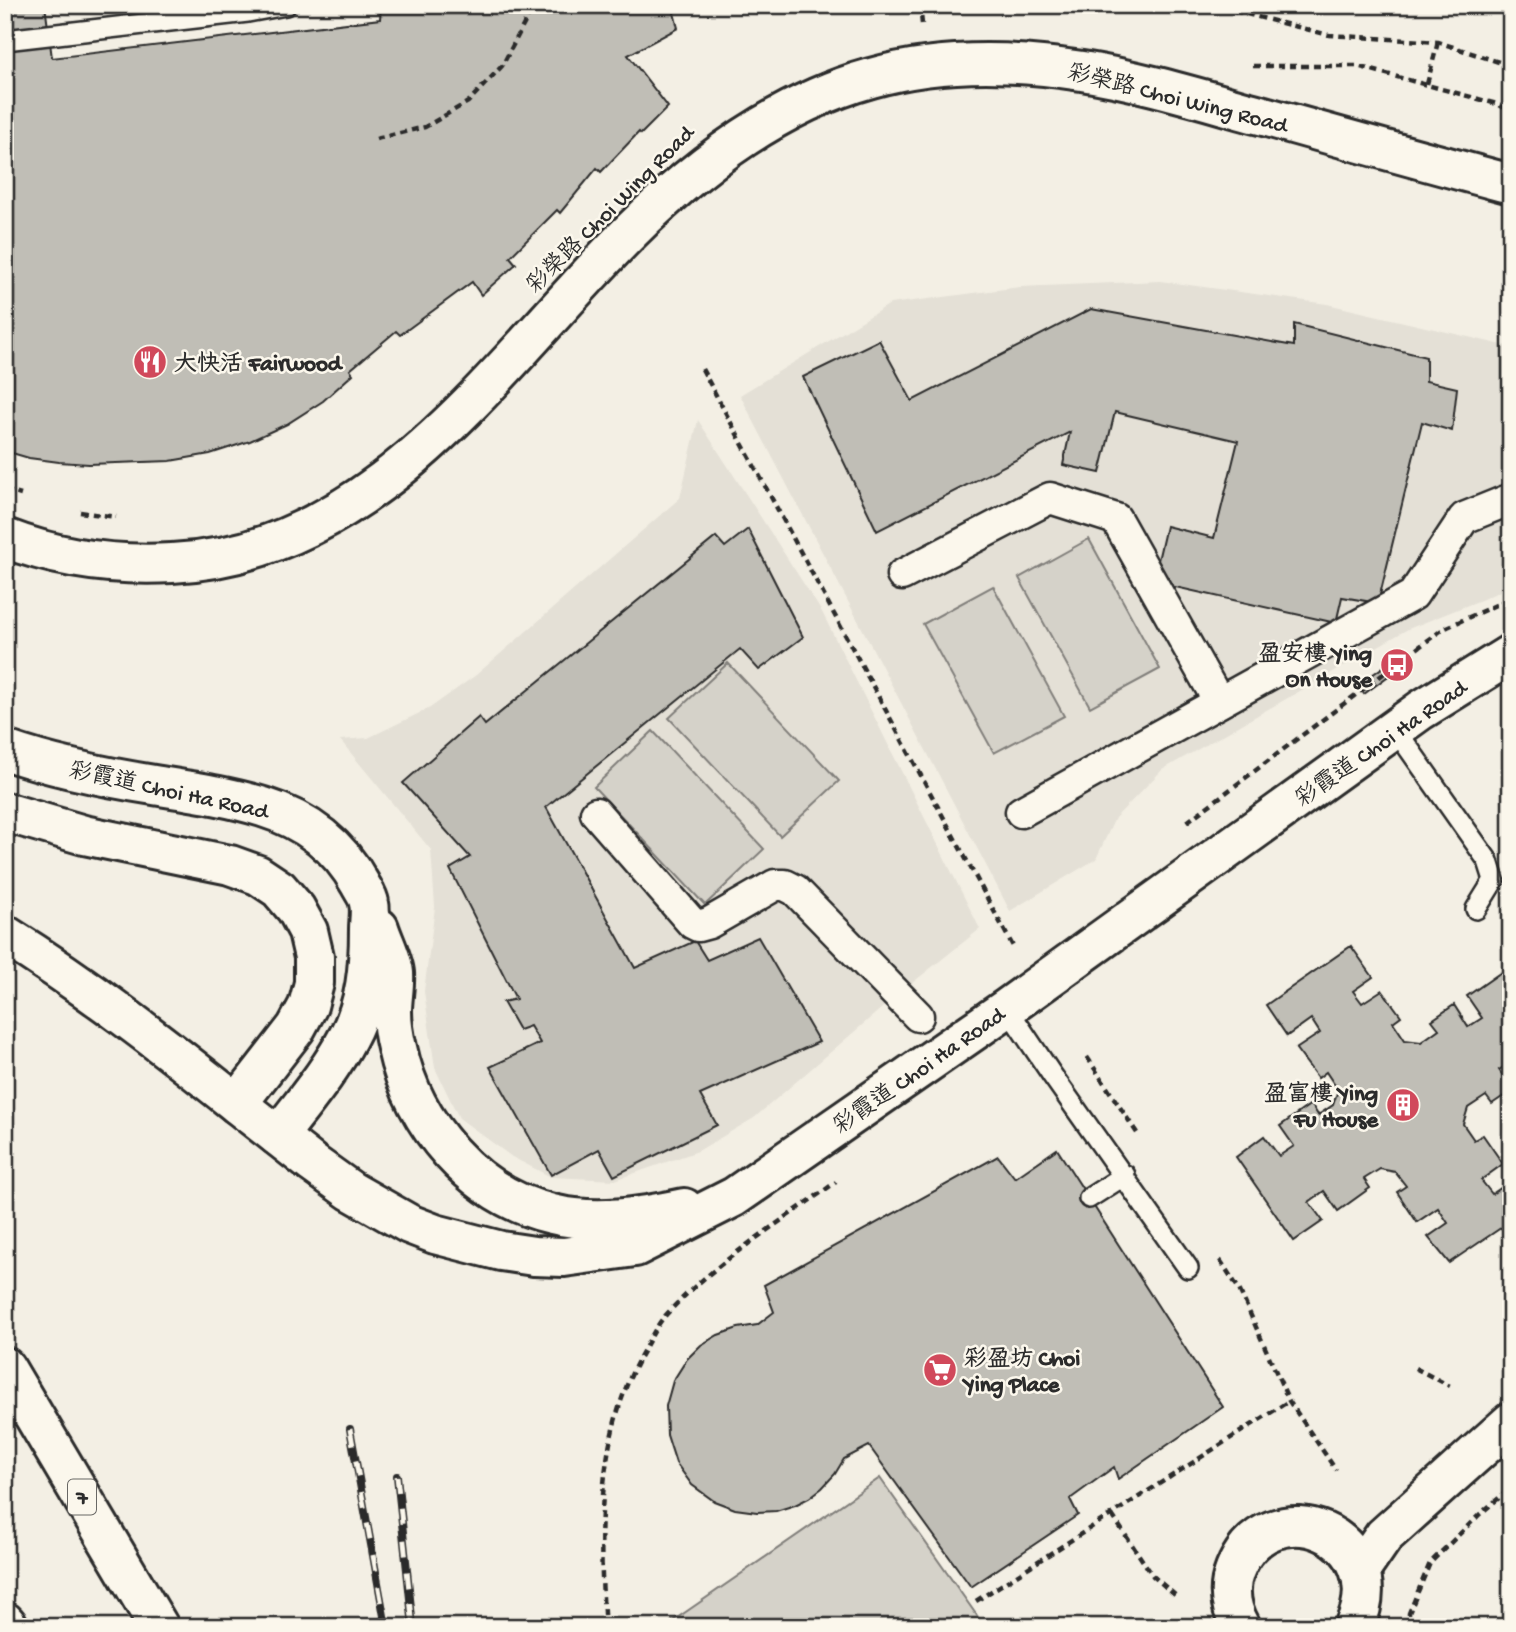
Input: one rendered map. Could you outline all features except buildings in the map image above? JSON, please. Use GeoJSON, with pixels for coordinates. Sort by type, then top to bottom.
{"type":"FeatureCollection","features":[{"type":"Feature","properties":{"kind":"main road","name":"彩榮路 Choi Wing Road"},"geometry":{"type":"LineString","coordinates":[[5,538],[64,556],[108,564],[196,562],[239,554],[282,539],[322,520],[362,496],[436,437],[474,400],[629,233],[677,189],[731,146],[777,117],[824,94],[870,78],[922,67],[976,64],[1031,65],[1083,71],[1146,84],[1511,184]]}},
{"type":"Feature","properties":{"kind":"main road","name":"彩霞道 Choi Ha Road"},"geometry":{"type":"LineString","coordinates":[[5,935],[104,1000],[351,1191],[409,1224],[468,1243],[512,1253],[564,1257],[635,1247],[734,1197],[1007,1007],[1422,710],[1511,654]]}},
{"type":"Feature","properties":{"kind":"main road","name":"彩霞道 Choi Ha Road"},"geometry":{"type":"LineString","coordinates":[[5,750],[132,782],[228,798],[289,816],[334,848],[354,872],[369,901],[369,963],[361,1006],[349,1036],[327,1071],[278,1136]]}},
{"type":"Feature","properties":{"kind":"main road"},"geometry":{"type":"LineString","coordinates":[[5,812],[84,835],[230,865],[258,875],[279,889],[296,909],[308,931],[314,957],[314,983],[308,1006],[296,1028],[237,1104]]}},
{"type":"Feature","properties":{"kind":"main road"},"geometry":{"type":"LineString","coordinates":[[369,901],[394,972],[392,1013],[406,1082],[424,1118],[448,1149],[483,1182],[512,1200],[552,1214],[593,1220],[643,1217],[734,1197]]}},
{"type":"Feature","properties":{"kind":"main road","name":"7"},"geometry":{"type":"LineString","coordinates":[[5,1367],[159,1627]]}},
{"type":"Feature","properties":{"kind":"main road"},"geometry":{"type":"LineString","coordinates":[[1360,1571],[1384,1536],[1511,1422]]}},
{"type":"Feature","properties":{"kind":"main road"},"geometry":{"type":"LineString","coordinates":[[1234,1624],[1230,1589],[1240,1557],[1252,1542],[1268,1532],[1286,1526],[1305,1526],[1323,1531],[1340,1541],[1352,1554],[1364,1585],[1360,1613],[1354,1627]]}},
{"type":"Feature","properties":{"kind":"main road"},"geometry":{"type":"LineString","coordinates":[[5,1622],[9,1627]]}},
{"type":"Feature","properties":{"kind":"street"},"geometry":{"type":"LineString","coordinates":[[902,575],[1050,498],[1116,519],[1219,702]]}},
{"type":"Feature","properties":{"kind":"street"},"geometry":{"type":"LineString","coordinates":[[1021,812],[1413,595],[1464,518],[1511,499]]}},
{"type":"Feature","properties":{"kind":"street"},"geometry":{"type":"LineString","coordinates":[[596,813],[692,923],[698,926],[709,923],[775,885],[785,885],[795,890],[918,1016]]}},
{"type":"Feature","properties":{"kind":"lane"},"geometry":{"type":"LineString","coordinates":[[5,40],[248,12],[286,5]]}},
{"type":"Feature","properties":{"kind":"lane"},"geometry":{"type":"LineString","coordinates":[[1395,729],[1488,861],[1494,880],[1476,909]]}},
{"type":"Feature","properties":{"kind":"lane"},"geometry":{"type":"LineString","coordinates":[[1007,1007],[1188,1268]]}},
{"type":"Feature","properties":{"kind":"lane"},"geometry":{"type":"LineString","coordinates":[[1089,1198],[1125,1175]]}},
{"type":"Feature","properties":{"kind":"path"},"geometry":{"type":"LineString","coordinates":[[376,139],[425,127],[468,102],[502,66],[534,5]]}},
{"type":"Feature","properties":{"kind":"path"},"geometry":{"type":"LineString","coordinates":[[920,5],[922,24]]}},
{"type":"Feature","properties":{"kind":"path"},"geometry":{"type":"LineString","coordinates":[[1211,5],[1329,35],[1438,42],[1511,65]]}},
{"type":"Feature","properties":{"kind":"path"},"geometry":{"type":"LineString","coordinates":[[1427,84],[1438,42]]}},
{"type":"Feature","properties":{"kind":"path","name":"彩榮路 Choi Wing Road"},"geometry":{"type":"LineString","coordinates":[[1247,66],[1357,66],[1497,104],[1511,111]]}},
{"type":"Feature","properties":{"kind":"path"},"geometry":{"type":"LineString","coordinates":[[702,369],[1015,950]]}},
{"type":"Feature","properties":{"kind":"path"},"geometry":{"type":"LineString","coordinates":[[5,490],[27,498]]}},
{"type":"Feature","properties":{"kind":"path"},"geometry":{"type":"LineString","coordinates":[[72,511],[122,517]]}},
{"type":"Feature","properties":{"kind":"path"},"geometry":{"type":"LineString","coordinates":[[1187,822],[1443,629],[1511,598]]}},
{"type":"Feature","properties":{"kind":"path"},"geometry":{"type":"LineString","coordinates":[[1004,957],[1023,945]]}},
{"type":"Feature","properties":{"kind":"path"},"geometry":{"type":"LineString","coordinates":[[605,1627],[601,1509],[607,1456],[623,1392],[641,1354],[663,1318],[712,1272],[844,1177]]}},
{"type":"Feature","properties":{"kind":"path"},"geometry":{"type":"LineString","coordinates":[[1415,1368],[1450,1386]]}},
{"type":"Feature","properties":{"kind":"path"},"geometry":{"type":"LineString","coordinates":[[976,1601],[1289,1401]]}},
{"type":"Feature","properties":{"kind":"path"},"geometry":{"type":"LineString","coordinates":[[1409,1627],[1409,1613],[1430,1563],[1480,1514],[1511,1489]]}},
{"type":"Feature","properties":{"kind":"path"},"geometry":{"type":"LineString","coordinates":[[1111,1515],[1153,1576],[1175,1595]]}},
{"type":"Feature","properties":{"kind":"shaded area"},"geometry":{"type":"Polygon","coordinates":[[[1160,281],[1327,304],[1511,347],[1511,586],[1408,629],[1162,770],[1115,818],[1096,859],[1010,911],[740,395],[890,304],[1020,287],[1160,281]]]}},
{"type":"Feature","properties":{"kind":"shaded area"},"geometry":{"type":"Polygon","coordinates":[[[698,420],[822,612],[980,929],[897,995],[754,1118],[698,1151],[615,1180],[551,1177],[512,1157],[459,1118],[435,1068],[424,991],[435,907],[431,850],[340,740],[368,738],[430,708],[476,675],[680,498],[698,420]]]}},
{"type":"Feature","properties":{"kind":"shaded area"},"geometry":{"type":"Polygon","coordinates":[[[1089,539],[1160,669],[1090,707],[1019,578],[1089,539]]]}},
{"type":"Feature","properties":{"kind":"shaded area"},"geometry":{"type":"Polygon","coordinates":[[[993,586],[1064,716],[994,753],[923,624],[993,586]]]}},
{"type":"Feature","properties":{"kind":"shaded area"},"geometry":{"type":"Polygon","coordinates":[[[728,663],[839,781],[780,836],[669,718],[728,663]]]}},
{"type":"Feature","properties":{"kind":"shaded area"},"geometry":{"type":"Polygon","coordinates":[[[653,731],[764,849],[705,905],[594,787],[653,731]]]}},
{"type":"Feature","properties":{"kind":"shaded area"},"geometry":{"type":"Polygon","coordinates":[[[880,1478],[985,1627],[664,1627],[880,1478]]]}},
{"type":"Feature","properties":{"kind":"railway"},"geometry":{"type":"LineString","coordinates":[[350,1429],[386,1627]]}},
{"type":"Feature","properties":{"kind":"railway"},"geometry":{"type":"LineString","coordinates":[[397,1476],[413,1627]]}},
{"type":"Feature","properties":{"kind":"place","name":"大快活 Fairwood"},"geometry":{"type":"Point","coordinates":[150,362]}},
{"type":"Feature","properties":{"kind":"place","name":"盈安樓 Ying On House"},"geometry":{"type":"Point","coordinates":[1397,665]}},
{"type":"Feature","properties":{"kind":"place","name":"盈富樓 Ying Fu House"},"geometry":{"type":"Point","coordinates":[1403,1105]}},
{"type":"Feature","properties":{"kind":"place","name":"彩盈坊 Choi Ying Place"},"geometry":{"type":"Point","coordinates":[940,1370]}}]}
